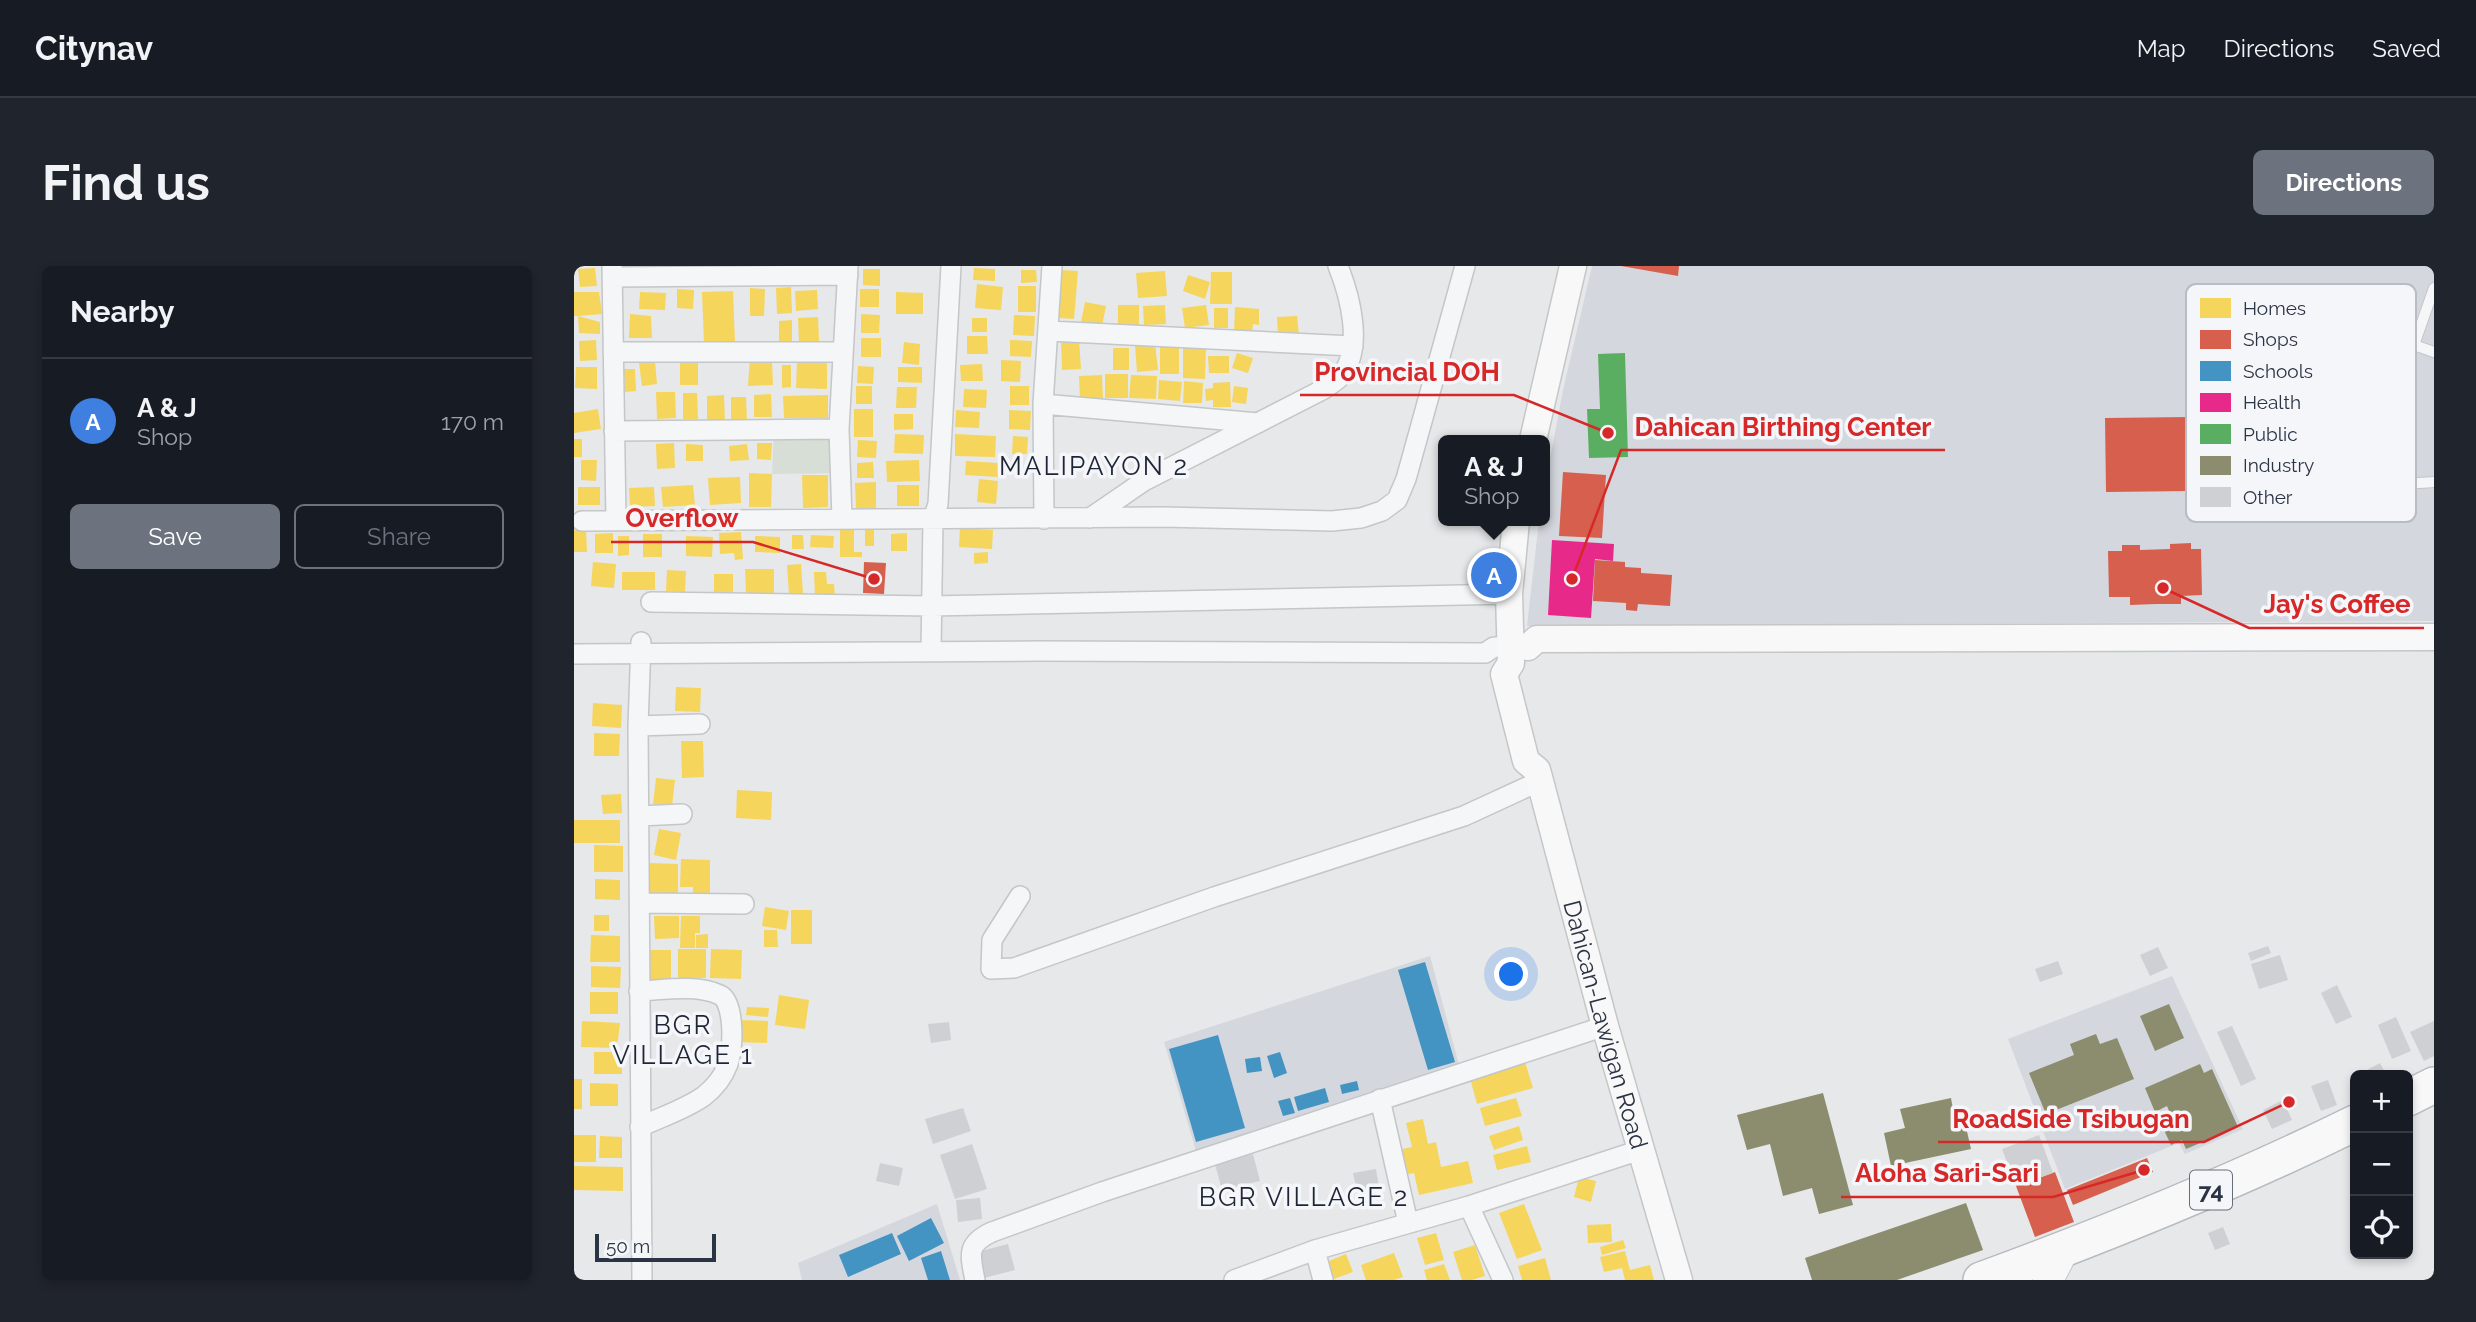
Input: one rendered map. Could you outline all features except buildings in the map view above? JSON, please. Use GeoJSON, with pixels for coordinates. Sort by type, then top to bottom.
{"type":"FeatureCollection","features":[{"type":"Feature","properties":{"kind":"highway"},"geometry":{"type":"LineString","coordinates":[[2413,1096],[2434,1085]]}},
{"type":"Feature","properties":{"kind":"highway","name":"74"},"geometry":{"type":"LineString","coordinates":[[2064,1250],[2263,1168],[2350,1126]]}},
{"type":"Feature","properties":{"kind":"highway"},"geometry":{"type":"LineString","coordinates":[[1981,1280],[2064,1250]]}},
{"type":"Feature","properties":{"kind":"main road"},"geometry":{"type":"LineString","coordinates":[[1533,435],[1573,266]]}},
{"type":"Feature","properties":{"kind":"main road","name":"Dahican-Lawigan Road"},"geometry":{"type":"LineString","coordinates":[[1516,526],[1509,594],[1511,651],[1520,671],[1541,757],[1539,775],[1605,1026],[1679,1280]]}},
{"type":"Feature","properties":{"kind":"main road"},"geometry":{"type":"LineString","coordinates":[[1511,651],[1537,639],[2434,638]]}},
{"type":"Feature","properties":{"kind":"main road"},"geometry":{"type":"LineString","coordinates":[[1511,651],[2434,648]]}},
{"type":"Feature","properties":{"kind":"main road"},"geometry":{"type":"LineString","coordinates":[[2048,1280],[2064,1250]]}},
{"type":"Feature","properties":{"kind":"street"},"geometry":{"type":"LineString","coordinates":[[937,648],[938,514],[951,266]]}},
{"type":"Feature","properties":{"kind":"street"},"geometry":{"type":"LineString","coordinates":[[1044,519],[1043,404],[1052,266]]}},
{"type":"Feature","properties":{"kind":"street"},"geometry":{"type":"LineString","coordinates":[[1090,518],[1144,481],[1324,389],[1340,377],[1349,363],[1353,346],[1351,310],[1346,287],[1336,266]]}},
{"type":"Feature","properties":{"kind":"street"},"geometry":{"type":"LineString","coordinates":[[582,521],[842,519],[938,514],[1044,519],[1332,521],[1361,518],[1382,511],[1397,500],[1406,479],[1465,266]]}},
{"type":"Feature","properties":{"kind":"street"},"geometry":{"type":"LineString","coordinates":[[616,521],[612,271],[848,271],[839,429],[842,519]]}},
{"type":"Feature","properties":{"kind":"street"},"geometry":{"type":"LineString","coordinates":[[1049,331],[1353,346]]}},
{"type":"Feature","properties":{"kind":"street"},"geometry":{"type":"LineString","coordinates":[[613,352],[844,352]]}},
{"type":"Feature","properties":{"kind":"street"},"geometry":{"type":"LineString","coordinates":[[1043,404],[1258,423]]}},
{"type":"Feature","properties":{"kind":"street"},"geometry":{"type":"LineString","coordinates":[[614,431],[839,429]]}},
{"type":"Feature","properties":{"kind":"street"},"geometry":{"type":"LineString","coordinates":[[651,602],[936,606],[1509,594]]}},
{"type":"Feature","properties":{"kind":"street"},"geometry":{"type":"LineString","coordinates":[[574,642],[641,647],[1052,651],[1511,651]]}},
{"type":"Feature","properties":{"kind":"street"},"geometry":{"type":"LineString","coordinates":[[574,654],[641,647]]}},
{"type":"Feature","properties":{"kind":"street"},"geometry":{"type":"LineString","coordinates":[[641,647],[638,726],[642,1280]]}},
{"type":"Feature","properties":{"kind":"street"},"geometry":{"type":"LineString","coordinates":[[638,726],[700,724]]}},
{"type":"Feature","properties":{"kind":"street"},"geometry":{"type":"LineString","coordinates":[[1020,896],[992,940],[991,969],[1014,968],[1214,897],[1464,816],[1539,775]]}},
{"type":"Feature","properties":{"kind":"street"},"geometry":{"type":"LineString","coordinates":[[639,816],[682,814]]}},
{"type":"Feature","properties":{"kind":"street"},"geometry":{"type":"LineString","coordinates":[[640,903],[744,904]]}},
{"type":"Feature","properties":{"kind":"street"},"geometry":{"type":"LineString","coordinates":[[639,990],[697,990],[711,991],[723,996],[728,1002],[730,1013],[732,1047],[729,1064],[720,1080],[703,1096],[640,1126]]}},
{"type":"Feature","properties":{"kind":"street"},"geometry":{"type":"LineString","coordinates":[[975,1280],[971,1253],[973,1244],[980,1237],[992,1232],[1102,1192],[1605,1026]]}},
{"type":"Feature","properties":{"kind":"street"},"geometry":{"type":"LineString","coordinates":[[1380,1099],[1408,1223]]}},
{"type":"Feature","properties":{"kind":"street"},"geometry":{"type":"LineString","coordinates":[[1234,1280],[1315,1250],[1469,1206],[1640,1150]]}},
{"type":"Feature","properties":{"kind":"street"},"geometry":{"type":"LineString","coordinates":[[1469,1206],[1503,1280]]}},
{"type":"Feature","properties":{"kind":"street"},"geometry":{"type":"LineString","coordinates":[[1315,1250],[1324,1280]]}},
{"type":"Feature","properties":{"kind":"lane"},"geometry":{"type":"LineString","coordinates":[[2416,339],[2434,288]]}},
{"type":"Feature","properties":{"kind":"lane"},"geometry":{"type":"LineString","coordinates":[[2416,346],[2434,352]]}},
{"type":"Feature","properties":{"kind":"lane"},"geometry":{"type":"LineString","coordinates":[[2416,483],[2434,482]]}},
{"type":"Feature","properties":{"kind":"shaded area"},"geometry":{"type":"Polygon","coordinates":[[[1592,266],[2434,266],[2434,621],[1527,626],[1538,526],[1550,526],[1550,459],[1592,266]]]}},
{"type":"Feature","properties":{"kind":"shaded area"},"geometry":{"type":"Polygon","coordinates":[[[774,429],[839,429],[840,473],[772,474],[774,429]]]}},
{"type":"Feature","properties":{"kind":"shaded area"},"geometry":{"type":"Polygon","coordinates":[[[1430,956],[1459,1065],[1196,1151],[1164,1042],[1430,956]]]}},
{"type":"Feature","properties":{"kind":"shaded area"},"geometry":{"type":"Polygon","coordinates":[[[2172,976],[2243,1129],[2185,1154],[2179,1143],[2065,1189],[2008,1039],[2172,976]]]}},
{"type":"Feature","properties":{"kind":"shaded area"},"geometry":{"type":"Polygon","coordinates":[[[937,1204],[960,1280],[802,1280],[798,1263],[937,1204]]]}},
{"type":"Feature","properties":{"kind":"place","name":"Provincial DOH"},"geometry":{"type":"Point","coordinates":[1608,433]}},
{"type":"Feature","properties":{"kind":"place","name":"A & J"},"geometry":{"type":"Point","coordinates":[1494,575]}},
{"type":"Feature","properties":{"kind":"place","name":"Overflow"},"geometry":{"type":"Point","coordinates":[874,579]}},
{"type":"Feature","properties":{"kind":"place","name":"Dahican Birthing Center"},"geometry":{"type":"Point","coordinates":[1572,579]}},
{"type":"Feature","properties":{"kind":"place","name":"Jay's Coffee"},"geometry":{"type":"Point","coordinates":[2163,588]}},
{"type":"Feature","properties":{"kind":"place","name":"RoadSide Tsibugan"},"geometry":{"type":"Point","coordinates":[2289,1102]}},
{"type":"Feature","properties":{"kind":"place","name":"Aloha Sari-Sari"},"geometry":{"type":"Point","coordinates":[2144,1170]}},
{"type":"Feature","properties":{"kind":"district","name":"MALIPAYON 2"},"geometry":{"type":"Point","coordinates":[1094,466]}},
{"type":"Feature","properties":{"kind":"district","name":"BGR VILLAGE 1"},"geometry":{"type":"Point","coordinates":[683,1040]}},
{"type":"Feature","properties":{"kind":"district","name":"BGR VILLAGE 2"},"geometry":{"type":"Point","coordinates":[1304,1197]}}]}
